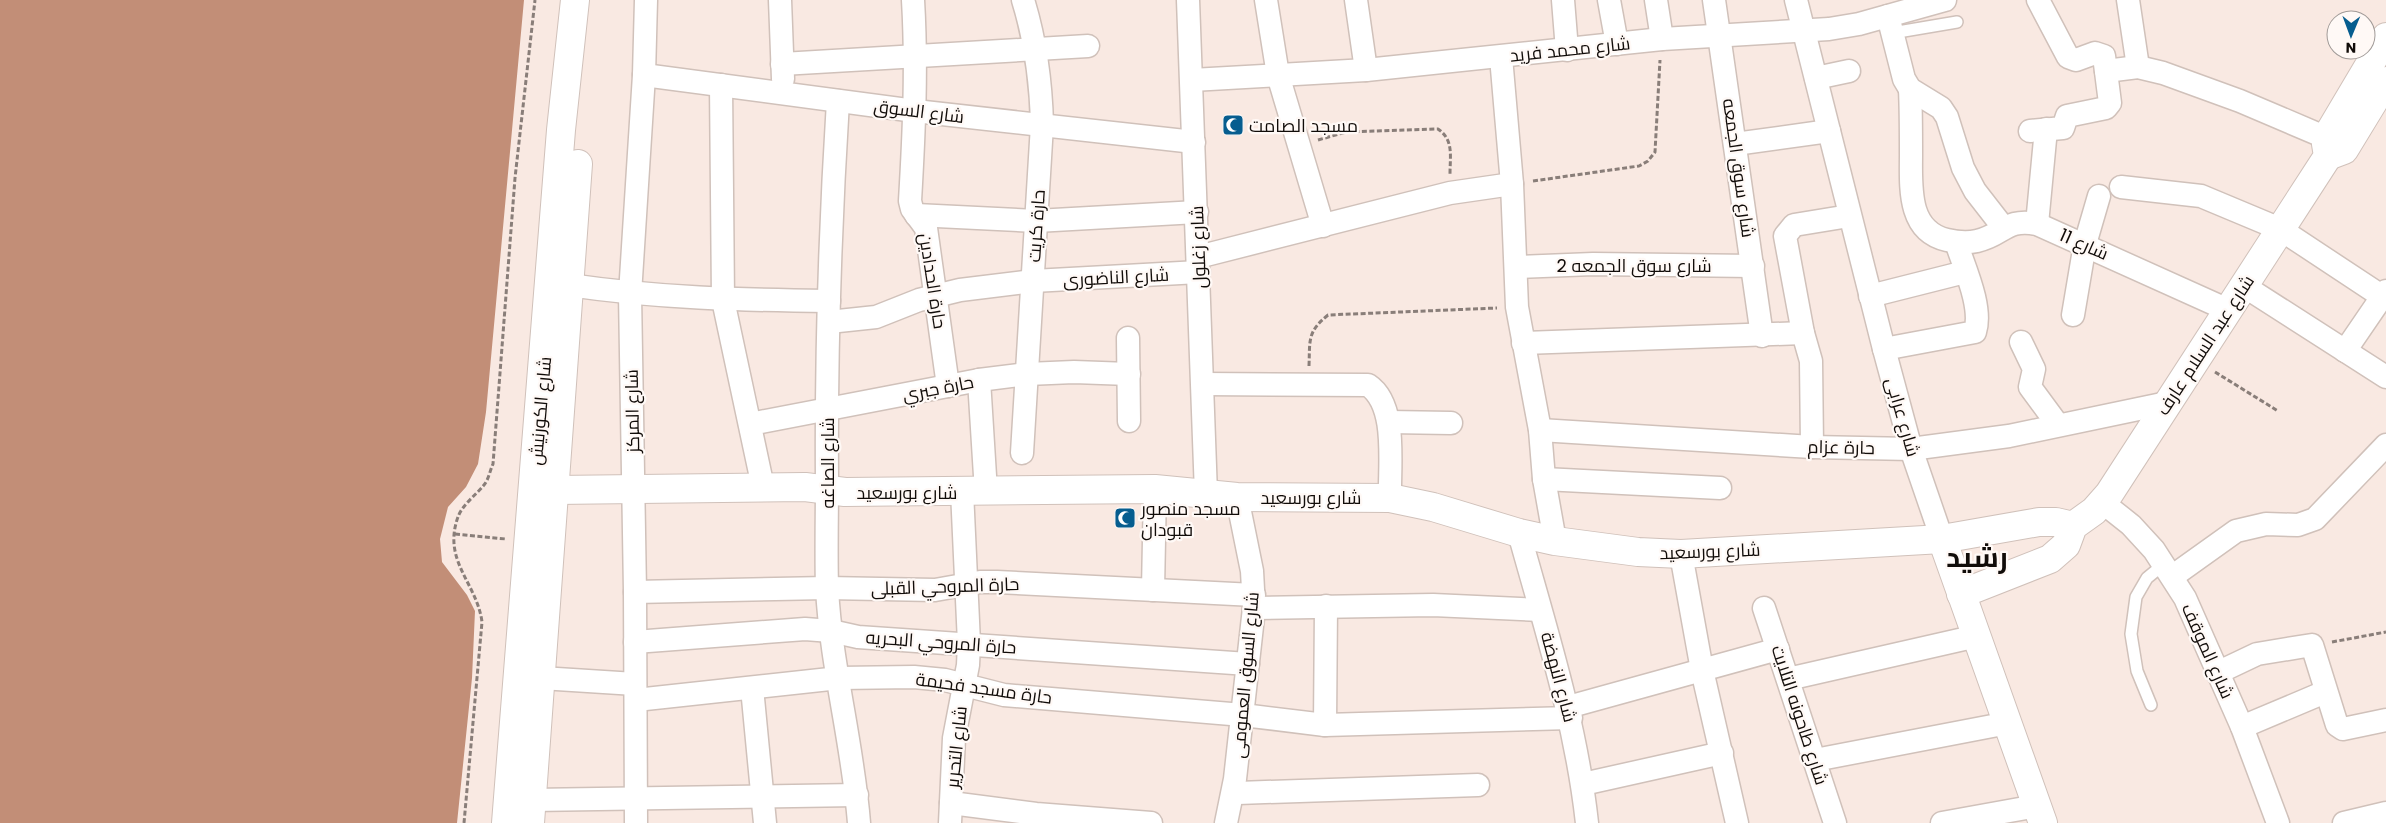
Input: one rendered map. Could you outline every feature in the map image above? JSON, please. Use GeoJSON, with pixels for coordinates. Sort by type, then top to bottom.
{"type":"FeatureCollection","features":[{"type":"Feature","properties":{"kind":"street","name":"شارع الكورنيش"},"geometry":{"type":"LineString","coordinates":[[531,812],[555,490],[547,448],[562,130],[575,0]]}},
{"type":"Feature","properties":{"kind":"street","name":"شارع الكورنيش"},"geometry":{"type":"LineString","coordinates":[[506,823],[529,541],[547,448],[570,285],[580,134],[594,0]]}},
{"type":"Feature","properties":{"kind":"street","name":"شارع المركز"},"geometry":{"type":"LineString","coordinates":[[636,823],[634,489],[630,294],[644,74],[646,0]]}},
{"type":"Feature","properties":{"kind":"street"},"geometry":{"type":"LineString","coordinates":[[780,0],[784,94]]}},
{"type":"Feature","properties":{"kind":"street","name":"حارة الحدادين"},"geometry":{"type":"LineString","coordinates":[[913,0],[916,55],[910,201],[916,215],[926,228],[948,386]]}},
{"type":"Feature","properties":{"kind":"street","name":"حارة كريت"},"geometry":{"type":"LineString","coordinates":[[1022,453],[1042,125],[1041,87],[1036,50],[1023,0]]}},
{"type":"Feature","properties":{"kind":"street","name":"شارع زغلول"},"geometry":{"type":"LineString","coordinates":[[1188,0],[1206,494]]}},
{"type":"Feature","properties":{"kind":"street"},"geometry":{"type":"LineString","coordinates":[[1266,0],[1278,75],[1323,226]]}},
{"type":"Feature","properties":{"kind":"street"},"geometry":{"type":"LineString","coordinates":[[1356,0],[1366,70]]}},
{"type":"Feature","properties":{"kind":"street"},"geometry":{"type":"LineString","coordinates":[[1563,0],[1567,50]]}},
{"type":"Feature","properties":{"kind":"street"},"geometry":{"type":"LineString","coordinates":[[1609,0],[1616,44]]}},
{"type":"Feature","properties":{"kind":"street"},"geometry":{"type":"LineString","coordinates":[[1656,0],[1662,39]]}},
{"type":"Feature","properties":{"kind":"street","name":"شارع سوق الجمعه"},"geometry":{"type":"LineString","coordinates":[[1714,0],[1762,336]]}},
{"type":"Feature","properties":{"kind":"street","name":"شارع عرابى"},"geometry":{"type":"LineString","coordinates":[[1796,0],[1849,216],[1911,449],[2040,815]]}},
{"type":"Feature","properties":{"kind":"street","name":"شارع محمد فريد"},"geometry":{"type":"LineString","coordinates":[[1192,80],[1366,70],[1662,39],[1804,31],[1859,24],[1890,24],[1945,0]]}},
{"type":"Feature","properties":{"kind":"street"},"geometry":{"type":"LineString","coordinates":[[2037,224],[2038,130],[2063,128],[2068,116],[2109,106],[2104,56],[2100,53],[2076,60],[2068,57],[2038,0]]}},
{"type":"Feature","properties":{"kind":"street"},"geometry":{"type":"LineString","coordinates":[[2128,0],[2138,67]]}},
{"type":"Feature","properties":{"kind":"street"},"geometry":{"type":"LineString","coordinates":[[1890,24],[1904,79],[1910,88],[1941,108],[1947,117],[1963,168],[1975,191],[2003,228]]}},
{"type":"Feature","properties":{"kind":"street","name":"شارع عبد السلام عارف"},"geometry":{"type":"LineString","coordinates":[[1961,594],[2050,559],[2066,545],[2073,526],[2102,502],[2280,229],[2327,147],[2386,37]]}},
{"type":"Feature","properties":{"kind":"street"},"geometry":{"type":"LineString","coordinates":[[782,64],[1088,46]]}},
{"type":"Feature","properties":{"kind":"street"},"geometry":{"type":"LineString","coordinates":[[1502,57],[1512,184],[1517,307],[1540,430],[1544,479],[1555,541]]}},
{"type":"Feature","properties":{"kind":"street"},"geometry":{"type":"LineString","coordinates":[[2106,71],[2138,67],[2163,73],[2240,101],[2327,147]]}},
{"type":"Feature","properties":{"kind":"street"},"geometry":{"type":"LineString","coordinates":[[1816,78],[1849,71]]}},
{"type":"Feature","properties":{"kind":"street","name":"شارع السوق"},"geometry":{"type":"LineString","coordinates":[[644,74],[915,111],[1194,142]]}},
{"type":"Feature","properties":{"kind":"street","name":"شارع عبد السلام عارف"},"geometry":{"type":"LineString","coordinates":[[2327,147],[2334,155],[2344,150],[2386,81]]}},
{"type":"Feature","properties":{"kind":"street"},"geometry":{"type":"LineString","coordinates":[[721,85],[723,300],[763,488]]}},
{"type":"Feature","properties":{"kind":"street"},"geometry":{"type":"LineString","coordinates":[[1884,349],[1975,332],[1978,324],[1977,310],[1965,272],[1946,240],[1924,227],[1916,214],[1911,193],[1910,88]]}},
{"type":"Feature","properties":{"kind":"street","name":"شارع الصاغه"},"geometry":{"type":"LineString","coordinates":[[838,101],[826,409],[827,588],[831,631],[857,795],[859,823]]}},
{"type":"Feature","properties":{"kind":"street"},"geometry":{"type":"LineString","coordinates":[[1736,144],[1829,131]]}},
{"type":"Feature","properties":{"kind":"street","name":"شارع الناضورى"},"geometry":{"type":"LineString","coordinates":[[570,285],[630,294],[723,300],[876,317],[936,296],[960,290],[1199,264],[1323,226],[1450,193],[1512,184]]}},
{"type":"Feature","properties":{"kind":"street"},"geometry":{"type":"LineString","coordinates":[[2121,187],[2201,196],[2280,229],[2384,296],[2345,351]]}},
{"type":"Feature","properties":{"kind":"street"},"geometry":{"type":"LineString","coordinates":[[2073,315],[2085,244],[2099,196]]}},
{"type":"Feature","properties":{"kind":"street"},"geometry":{"type":"LineString","coordinates":[[916,215],[1036,221],[1197,212]]}},
{"type":"Feature","properties":{"kind":"street"},"geometry":{"type":"LineString","coordinates":[[1812,447],[1811,361],[1803,333],[1785,236],[1794,225],[1849,216]]}},
{"type":"Feature","properties":{"kind":"street","name":"شارع 11"},"geometry":{"type":"LineString","coordinates":[[1946,240],[1977,241],[1993,235],[2003,228],[2024,221],[2037,224],[2228,310]]}},
{"type":"Feature","properties":{"kind":"street","name":"شارع سوق الجمعه 2"},"geometry":{"type":"LineString","coordinates":[[1516,267],[1612,264],[1753,266]]}},
{"type":"Feature","properties":{"kind":"street"},"geometry":{"type":"LineString","coordinates":[[1870,296],[1965,272]]}},
{"type":"Feature","properties":{"kind":"street"},"geometry":{"type":"LineString","coordinates":[[2244,286],[2386,378]]}},
{"type":"Feature","properties":{"kind":"street"},"geometry":{"type":"LineString","coordinates":[[1523,343],[1762,336],[1803,333]]}},
{"type":"Feature","properties":{"kind":"street"},"geometry":{"type":"LineString","coordinates":[[1128,338],[1129,421]]}},
{"type":"Feature","properties":{"kind":"street"},"geometry":{"type":"LineString","coordinates":[[2021,342],[2034,369],[2030,387],[2058,426]]}},
{"type":"Feature","properties":{"kind":"street","name":"حارة جبري"},"geometry":{"type":"LineString","coordinates":[[750,424],[979,380],[1027,374],[1074,372],[1128,374]]}},
{"type":"Feature","properties":{"kind":"street","name":"شارع التحرير"},"geometry":{"type":"LineString","coordinates":[[950,813],[954,738],[965,685],[969,644],[967,584],[974,492],[979,380]]}},
{"type":"Feature","properties":{"kind":"street"},"geometry":{"type":"LineString","coordinates":[[1203,384],[1368,385],[1382,400],[1389,422],[1390,498]]}},
{"type":"Feature","properties":{"kind":"street","name":"حارة عزام"},"geometry":{"type":"LineString","coordinates":[[1540,430],[1812,447],[1911,449],[2009,436],[2168,403]]}},
{"type":"Feature","properties":{"kind":"street"},"geometry":{"type":"LineString","coordinates":[[1389,422],[1451,423]]}},
{"type":"Feature","properties":{"kind":"street"},"geometry":{"type":"LineString","coordinates":[[2168,570],[2236,531],[2266,524],[2298,525],[2315,519],[2386,445]]}},
{"type":"Feature","properties":{"kind":"street"},"geometry":{"type":"LineString","coordinates":[[1544,479],[1720,488]]}},
{"type":"Feature","properties":{"kind":"street","name":"شارع بورسعيد"},"geometry":{"type":"LineString","coordinates":[[555,490],[810,487],[841,492],[974,492],[1155,489],[1237,497],[1390,498],[1433,507],[1519,533],[1555,541],[1638,552],[1680,554],[1942,539]]}},
{"type":"Feature","properties":{"kind":"street"},"geometry":{"type":"LineString","coordinates":[[1153,590],[1155,489]]}},
{"type":"Feature","properties":{"kind":"street","name":"شارع السوق العمومى"},"geometry":{"type":"LineString","coordinates":[[1226,823],[1236,786],[1254,602],[1252,570],[1237,497]]}},
{"type":"Feature","properties":{"kind":"street","name":"شارع الموقف"},"geometry":{"type":"LineString","coordinates":[[2102,502],[2131,526],[2168,570],[2185,598],[2242,727],[2278,823]]}},
{"type":"Feature","properties":{"kind":"street"},"geometry":{"type":"LineString","coordinates":[[1942,539],[2039,522],[2056,522],[2073,526]]}},
{"type":"Feature","properties":{"kind":"street","name":"شارع النهضة"},"geometry":{"type":"LineString","coordinates":[[1519,533],[1570,712],[1583,784],[1587,823]]}},
{"type":"Feature","properties":{"kind":"street"},"geometry":{"type":"LineString","coordinates":[[1680,554],[1702,670],[1738,823]]}},
{"type":"Feature","properties":{"kind":"street","name":"حارة المروحي القبلى"},"geometry":{"type":"LineString","coordinates":[[635,592],[827,588],[935,590],[967,584],[997,582],[1153,590],[1254,602],[1326,606],[1433,605],[1540,610]]}},
{"type":"Feature","properties":{"kind":"street"},"geometry":{"type":"LineString","coordinates":[[1325,725],[1326,606]]}},
{"type":"Feature","properties":{"kind":"street","name":"شارع طاحونه التلايت"},"geometry":{"type":"LineString","coordinates":[[1764,608],[1835,823]]}},
{"type":"Feature","properties":{"kind":"street","name":"حارة المروحي البحريه"},"geometry":{"type":"LineString","coordinates":[[635,642],[805,628],[858,636],[1248,664]]}},
{"type":"Feature","properties":{"kind":"street"},"geometry":{"type":"LineString","coordinates":[[1788,679],[1976,636]]}},
{"type":"Feature","properties":{"kind":"street"},"geometry":{"type":"LineString","coordinates":[[2218,673],[2257,654],[2312,645],[2325,692],[2337,725],[2343,729],[2386,720]]}},
{"type":"Feature","properties":{"kind":"street","name":"حارة مسجد فحيمة"},"geometry":{"type":"LineString","coordinates":[[541,678],[636,692],[752,688],[839,678],[914,677],[945,680],[1004,695],[1243,715],[1325,725],[1570,712],[1778,648]]}},
{"type":"Feature","properties":{"kind":"street"},"geometry":{"type":"LineString","coordinates":[[752,688],[765,823]]}},
{"type":"Feature","properties":{"kind":"street"},"geometry":{"type":"LineString","coordinates":[[2242,727],[2325,692]]}},
{"type":"Feature","properties":{"kind":"street"},"geometry":{"type":"LineString","coordinates":[[1815,760],[2008,723]]}},
{"type":"Feature","properties":{"kind":"street"},"geometry":{"type":"LineString","coordinates":[[1583,784],[1722,753]]}},
{"type":"Feature","properties":{"kind":"street"},"geometry":{"type":"LineString","coordinates":[[1243,823],[1236,786],[1478,785]]}},
{"type":"Feature","properties":{"kind":"street"},"geometry":{"type":"LineString","coordinates":[[531,812],[636,798],[857,795]]}},
{"type":"Feature","properties":{"kind":"street"},"geometry":{"type":"LineString","coordinates":[[950,813],[1151,823]]}},
{"type":"Feature","properties":{"kind":"street"},"geometry":{"type":"LineString","coordinates":[[2344,823],[2386,813]]}},
{"type":"Feature","properties":{"kind":"street"},"geometry":{"type":"LineString","coordinates":[[1942,823],[2040,815]]}},
{"type":"Feature","properties":{"kind":"lane"},"geometry":{"type":"LineString","coordinates":[[1890,24],[1957,22]]}},
{"type":"Feature","properties":{"kind":"lane"},"geometry":{"type":"LineString","coordinates":[[2151,705],[2137,671],[2132,634],[2136,597],[2147,578],[2168,570]]}},
{"type":"Feature","properties":{"kind":"path"},"geometry":{"type":"LineString","coordinates":[[464,823],[482,622],[480,606],[461,573],[454,552],[455,534],[458,516],[486,483],[493,464],[516,178],[535,0]]}},
{"type":"Feature","properties":{"kind":"path"},"geometry":{"type":"LineString","coordinates":[[1512,184],[1639,166],[1648,161],[1655,152],[1662,39]]}},
{"type":"Feature","properties":{"kind":"path"},"geometry":{"type":"LineString","coordinates":[[1298,146],[1346,132],[1438,129],[1446,135],[1450,144],[1450,193]]}},
{"type":"Feature","properties":{"kind":"path"},"geometry":{"type":"LineString","coordinates":[[1309,384],[1310,334],[1317,324],[1328,315],[1517,307]]}},
{"type":"Feature","properties":{"kind":"path"},"geometry":{"type":"LineString","coordinates":[[2196,360],[2278,411]]}},
{"type":"Feature","properties":{"kind":"path"},"geometry":{"type":"LineString","coordinates":[[455,534],[529,541]]}},
{"type":"Feature","properties":{"kind":"path"},"geometry":{"type":"LineString","coordinates":[[2312,645],[2386,632]]}},
{"type":"Feature","properties":{"kind":"shaded area"},"geometry":{"type":"Polygon","coordinates":[[[0,0],[524,0],[486,412],[478,464],[466,487],[448,507],[440,539],[442,562],[467,595],[475,611],[472,678],[457,823],[0,823],[0,0]]]}},
{"type":"Feature","properties":{"kind":"place","name":"مسجد الصامت"},"geometry":{"type":"Point","coordinates":[1233,125]}},
{"type":"Feature","properties":{"kind":"place","name":"مسجد منصور قبودان"},"geometry":{"type":"Point","coordinates":[1125,518]}},
{"type":"Feature","properties":{"kind":"district","name":"رشيد"},"geometry":{"type":"Point","coordinates":[1977,557]}}]}
